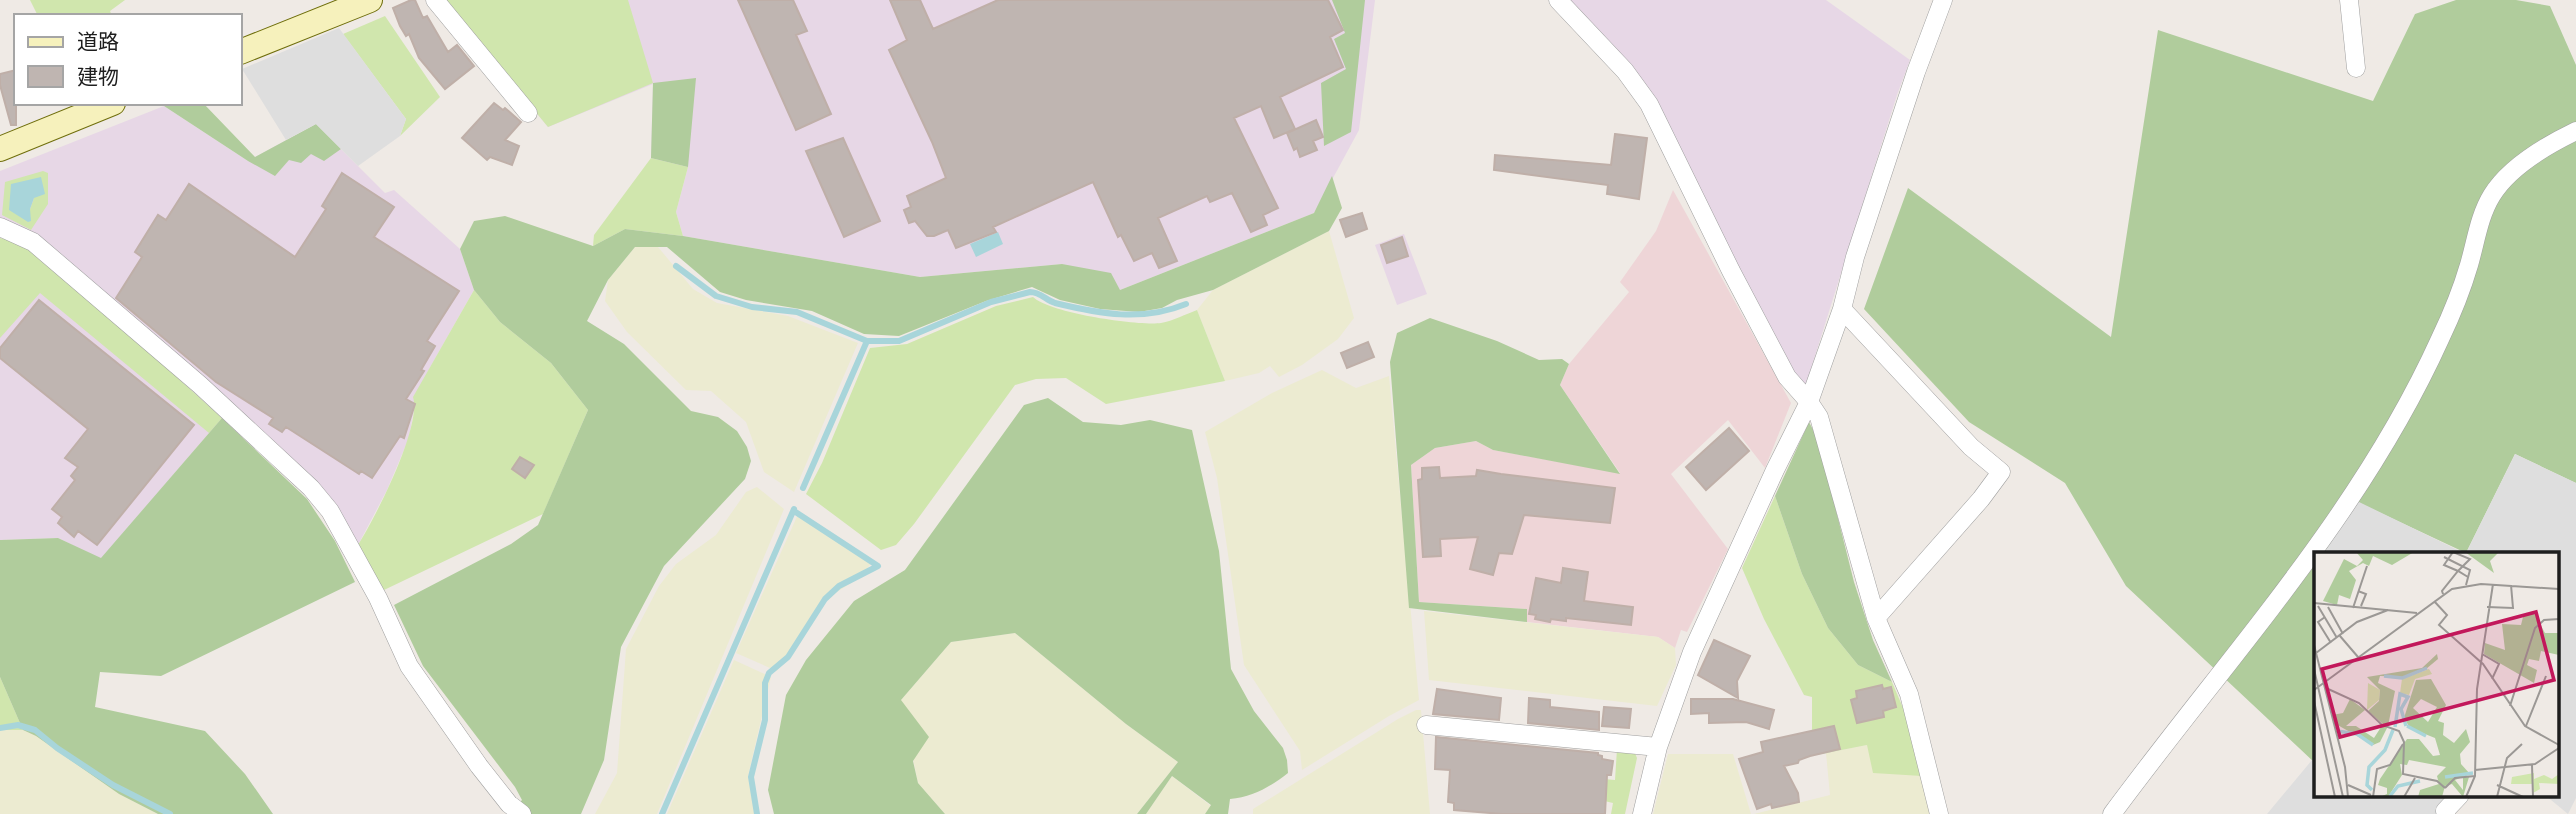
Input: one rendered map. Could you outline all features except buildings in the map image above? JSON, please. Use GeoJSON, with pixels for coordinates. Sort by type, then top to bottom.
{"type":"FeatureCollection","features":[{"type":"Feature","properties":{"kind":"main road"},"geometry":{"type":"LineString","coordinates":[[242,51],[370,0]]}},
{"type":"Feature","properties":{"kind":"main road"},"geometry":{"type":"LineString","coordinates":[[0,149],[108,105]]}},
{"type":"Feature","properties":{"kind":"street"},"geometry":{"type":"LineString","coordinates":[[435,0],[528,113]]}},
{"type":"Feature","properties":{"kind":"street"},"geometry":{"type":"LineString","coordinates":[[1558,0],[1625,71],[1649,104],[1725,260],[1787,377],[1819,417],[1876,618],[1909,694],[1939,814]]}},
{"type":"Feature","properties":{"kind":"street"},"geometry":{"type":"LineString","coordinates":[[1642,814],[1658,747],[1692,652],[1809,402],[1842,309],[1855,257],[1916,72],[1943,0]]}},
{"type":"Feature","properties":{"kind":"street"},"geometry":{"type":"LineString","coordinates":[[2349,0],[2356,68]]}},
{"type":"Feature","properties":{"kind":"street"},"geometry":{"type":"LineString","coordinates":[[2315,552],[2399,419],[2441,339],[2469,266],[2478,226],[2493,194],[2512,172],[2556,141],[2576,131]]}},
{"type":"Feature","properties":{"kind":"street"},"geometry":{"type":"LineString","coordinates":[[0,227],[33,242],[200,385],[311,488],[330,511],[378,598],[409,666],[479,766],[509,804],[522,814]]}},
{"type":"Feature","properties":{"kind":"street"},"geometry":{"type":"LineString","coordinates":[[1842,309],[1971,447],[2001,472],[1981,499],[1876,618]]}},
{"type":"Feature","properties":{"kind":"street"},"geometry":{"type":"LineString","coordinates":[[2112,814],[2314,554]]}},
{"type":"Feature","properties":{"kind":"street"},"geometry":{"type":"LineString","coordinates":[[1426,724],[1658,747]]}},
{"type":"Feature","properties":{"kind":"street"},"geometry":{"type":"LineString","coordinates":[[2446,814],[2445,811],[2459,796]]}},
{"type":"Feature","properties":{"kind":"shaded area"},"geometry":{"type":"Polygon","coordinates":[[[443,0],[1375,0],[1359,130],[1314,213],[1120,290],[1062,264],[920,277],[683,236],[676,212],[688,167],[651,158],[653,84],[548,127],[443,0]]]}},
{"type":"Feature","properties":{"kind":"shaded area"},"geometry":{"type":"Polygon","coordinates":[[[1567,0],[1826,0],[1910,60],[1805,388],[1784,358],[1660,111],[1567,0]]]}},
{"type":"Feature","properties":{"kind":"shaded area"},"geometry":{"type":"Polygon","coordinates":[[[339,28],[406,119],[400,136],[358,166],[316,124],[286,140],[242,69],[339,28]]]}},
{"type":"Feature","properties":{"kind":"shaded area"},"geometry":{"type":"Polygon","coordinates":[[[164,106],[248,161],[316,124],[385,193],[394,190],[460,249],[474,290],[428,371],[415,403],[409,438],[387,490],[358,545],[305,472],[219,391],[0,218],[0,171],[164,106]]]}},
{"type":"Feature","properties":{"kind":"shaded area"},"geometry":{"type":"Polygon","coordinates":[[[1673,190],[1791,403],[1765,468],[1728,420],[1671,474],[1728,549],[1687,632],[1681,630],[1675,648],[1658,637],[1527,622],[1527,609],[1419,602],[1411,465],[1435,448],[1476,441],[1493,450],[1620,473],[1560,385],[1569,364],[1629,292],[1620,282],[1656,231],[1673,190]]]}},
{"type":"Feature","properties":{"kind":"shaded area"},"geometry":{"type":"Polygon","coordinates":[[[1404,234],[1427,294],[1397,305],[1375,245],[1404,234]]]}},
{"type":"Feature","properties":{"kind":"shaded area"},"geometry":{"type":"Polygon","coordinates":[[[0,238],[222,418],[101,559],[58,538],[0,540],[0,238]]]}},
{"type":"Feature","properties":{"kind":"shaded area"},"geometry":{"type":"Polygon","coordinates":[[[2515,454],[2576,483],[2576,798],[2568,814],[2546,796],[2558,796],[2558,552],[2466,552],[2515,454]]]}},
{"type":"Feature","properties":{"kind":"shaded area"},"geometry":{"type":"Polygon","coordinates":[[[2357,501],[2462,552],[2325,552],[2357,501]]]}},
{"type":"Feature","properties":{"kind":"shaded area"},"geometry":{"type":"Polygon","coordinates":[[[2312,760],[2314,796],[2453,796],[2439,814],[2267,814],[2312,760]]]}},
{"type":"Feature","properties":{"kind":"green space"},"geometry":{"type":"Polygon","coordinates":[[[30,0],[125,0],[110,11],[111,14],[37,14],[30,0]]]}},
{"type":"Feature","properties":{"kind":"green space"},"geometry":{"type":"Polygon","coordinates":[[[443,0],[628,0],[653,83],[548,127],[443,0]]]}},
{"type":"Feature","properties":{"kind":"green space"},"geometry":{"type":"Polygon","coordinates":[[[1332,0],[1365,0],[1351,132],[1324,146],[1321,83],[1346,69],[1334,39],[1345,33],[1332,0]]]}},
{"type":"Feature","properties":{"kind":"green space"},"geometry":{"type":"Polygon","coordinates":[[[2456,0],[2516,0],[2550,6],[2576,65],[2576,483],[2515,454],[2466,552],[2357,502],[2325,552],[2314,552],[2314,762],[2126,586],[2065,483],[1969,422],[1864,309],[1908,188],[2111,337],[2158,30],[2373,101],[2415,14],[2456,0]]]}},
{"type":"Feature","properties":{"kind":"green space"},"geometry":{"type":"Polygon","coordinates":[[[385,16],[440,97],[400,136],[406,119],[343,34],[385,16]]]}},
{"type":"Feature","properties":{"kind":"green space"},"geometry":{"type":"Polygon","coordinates":[[[696,78],[688,167],[651,158],[653,83],[696,78]]]}},
{"type":"Feature","properties":{"kind":"green space"},"geometry":{"type":"Polygon","coordinates":[[[205,105],[255,157],[316,124],[341,149],[324,161],[311,154],[301,163],[289,160],[275,176],[164,106],[205,105]]]}},
{"type":"Feature","properties":{"kind":"green space"},"geometry":{"type":"Polygon","coordinates":[[[651,158],[688,167],[676,212],[683,236],[625,229],[593,246],[594,235],[651,158]]]}},
{"type":"Feature","properties":{"kind":"green space"},"geometry":{"type":"Polygon","coordinates":[[[43,171],[48,173],[48,204],[31,230],[2,215],[5,182],[43,171]],[[11,184],[30,220],[34,198],[11,184]]]}},
{"type":"Feature","properties":{"kind":"green space"},"geometry":{"type":"Polygon","coordinates":[[[1332,176],[1342,208],[1329,231],[1213,290],[1177,300],[1162,308],[1139,312],[1100,309],[1060,300],[1032,287],[986,301],[899,336],[864,334],[812,311],[746,300],[720,292],[667,247],[635,247],[608,280],[587,321],[624,344],[691,411],[718,417],[737,431],[747,447],[751,461],[745,479],[664,566],[621,647],[604,760],[581,814],[509,814],[522,800],[515,787],[423,666],[394,605],[511,544],[538,525],[588,410],[551,363],[500,322],[474,290],[460,249],[474,221],[505,216],[593,246],[625,229],[683,236],[920,277],[1062,264],[1111,273],[1120,290],[1314,213],[1332,176]]]}},
{"type":"Feature","properties":{"kind":"green space"},"geometry":{"type":"Polygon","coordinates":[[[1329,231],[1354,318],[1338,339],[1302,365],[1279,377],[1270,366],[1259,373],[1225,381],[1197,310],[1213,290],[1329,231]]]}},
{"type":"Feature","properties":{"kind":"green space"},"geometry":{"type":"Polygon","coordinates":[[[0,238],[24,246],[147,350],[222,418],[209,433],[40,293],[0,338],[0,238]]]}},
{"type":"Feature","properties":{"kind":"green space"},"geometry":{"type":"Polygon","coordinates":[[[635,247],[658,247],[693,289],[717,303],[788,316],[858,343],[794,492],[764,472],[746,422],[711,391],[686,390],[627,332],[605,301],[608,280],[635,247]]]}},
{"type":"Feature","properties":{"kind":"green space"},"geometry":{"type":"Polygon","coordinates":[[[474,290],[500,322],[551,363],[588,410],[543,514],[384,590],[358,545],[375,515],[404,450],[411,429],[413,397],[474,290]]]}},
{"type":"Feature","properties":{"kind":"green space"},"geometry":{"type":"Polygon","coordinates":[[[1033,297],[1042,303],[1075,313],[1133,322],[1161,323],[1197,310],[1225,381],[1106,404],[1066,378],[1036,379],[1015,385],[914,524],[896,545],[881,550],[806,494],[822,463],[870,348],[907,344],[996,306],[1033,297]]]}},
{"type":"Feature","properties":{"kind":"green space"},"geometry":{"type":"Polygon","coordinates":[[[1430,318],[1497,341],[1539,360],[1562,359],[1569,364],[1560,385],[1620,474],[1493,450],[1476,441],[1435,448],[1411,465],[1419,602],[1527,609],[1527,622],[1409,608],[1390,362],[1397,333],[1430,318]]]}},
{"type":"Feature","properties":{"kind":"green space"},"geometry":{"type":"Polygon","coordinates":[[[1322,370],[1356,388],[1389,376],[1419,700],[1302,770],[1300,751],[1244,665],[1217,478],[1205,432],[1272,393],[1322,370]]]}},
{"type":"Feature","properties":{"kind":"green space"},"geometry":{"type":"Polygon","coordinates":[[[1048,398],[1083,422],[1121,425],[1150,420],[1192,430],[1219,551],[1231,669],[1254,711],[1283,748],[1288,773],[1261,790],[1230,799],[1228,814],[1205,814],[1211,805],[1172,776],[1146,814],[1137,814],[1178,762],[1126,724],[1015,633],[951,642],[901,700],[929,737],[913,761],[918,783],[945,814],[774,814],[768,790],[786,695],[806,660],[854,601],[905,570],[1024,405],[1048,398]]]}},
{"type":"Feature","properties":{"kind":"green space"},"geometry":{"type":"Polygon","coordinates":[[[222,418],[307,499],[335,541],[355,582],[161,676],[100,672],[95,707],[205,731],[245,774],[273,814],[158,814],[119,794],[36,736],[23,730],[0,677],[0,540],[58,538],[101,558],[222,418]]]}},
{"type":"Feature","properties":{"kind":"green space"},"geometry":{"type":"Polygon","coordinates":[[[1809,422],[1818,439],[1854,582],[1873,640],[1892,682],[1858,665],[1828,628],[1802,574],[1775,496],[1809,422]]]}},
{"type":"Feature","properties":{"kind":"green space"},"geometry":{"type":"Polygon","coordinates":[[[757,487],[784,509],[657,814],[595,814],[617,773],[626,649],[659,586],[676,564],[716,535],[746,492],[757,487]]]}},
{"type":"Feature","properties":{"kind":"green space"},"geometry":{"type":"Polygon","coordinates":[[[1775,496],[1802,574],[1828,628],[1858,665],[1892,682],[1912,729],[1922,776],[1873,773],[1867,745],[1816,755],[1812,730],[1812,697],[1804,695],[1764,619],[1742,568],[1775,496]],[[1881,685],[1856,691],[1857,698],[1851,700],[1883,711],[1896,707],[1891,687],[1883,689],[1881,685]],[[1834,726],[1814,731],[1839,748],[1834,726]]]}},
{"type":"Feature","properties":{"kind":"green space"},"geometry":{"type":"Polygon","coordinates":[[[799,512],[872,562],[862,576],[837,592],[813,613],[777,671],[736,653],[799,512]]]}},
{"type":"Feature","properties":{"kind":"green space"},"geometry":{"type":"Polygon","coordinates":[[[1424,611],[1658,637],[1675,648],[1676,665],[1657,706],[1429,680],[1424,611]]]}},
{"type":"Feature","properties":{"kind":"green space"},"geometry":{"type":"Polygon","coordinates":[[[1015,633],[1126,724],[1178,762],[1137,814],[945,814],[918,783],[901,700],[951,642],[1015,633]]]}},
{"type":"Feature","properties":{"kind":"green space"},"geometry":{"type":"Polygon","coordinates":[[[734,660],[771,677],[748,776],[756,814],[667,814],[734,660]]]}},
{"type":"Feature","properties":{"kind":"green space"},"geometry":{"type":"Polygon","coordinates":[[[0,677],[23,730],[0,730],[0,677]]]}},
{"type":"Feature","properties":{"kind":"green space"},"geometry":{"type":"Polygon","coordinates":[[[1416,710],[1421,710],[1430,814],[1253,814],[1253,809],[1416,710]]]}},
{"type":"Feature","properties":{"kind":"green space"},"geometry":{"type":"Polygon","coordinates":[[[2,729],[23,730],[36,736],[119,794],[158,814],[0,814],[2,729]]]}},
{"type":"Feature","properties":{"kind":"green space"},"geometry":{"type":"Polygon","coordinates":[[[1867,745],[1922,776],[1931,814],[1754,814],[1830,795],[1826,753],[1867,745]]]}},
{"type":"Feature","properties":{"kind":"green space"},"geometry":{"type":"Polygon","coordinates":[[[1617,749],[1634,751],[1637,758],[1625,814],[1611,814],[1613,803],[1600,800],[1531,814],[1580,777],[1615,780],[1617,749]]]}},
{"type":"Feature","properties":{"kind":"green space"},"geometry":{"type":"Polygon","coordinates":[[[1668,754],[1733,754],[1751,814],[1653,814],[1668,754]]]}},
{"type":"Feature","properties":{"kind":"green space"},"geometry":{"type":"Polygon","coordinates":[[[1172,776],[1211,806],[1205,814],[1146,814],[1172,776]]]}},
{"type":"Feature","properties":{"kind":"water"},"geometry":{"type":"Polygon","coordinates":[[[41,177],[45,194],[34,198],[30,209],[31,221],[28,222],[9,210],[11,184],[41,177]]]}},
{"type":"Feature","properties":{"kind":"water"},"geometry":{"type":"Polygon","coordinates":[[[998,232],[1003,244],[976,257],[970,244],[998,232]]]}},
{"type":"Feature","properties":{"kind":"waterway"},"geometry":{"type":"LineString","coordinates":[[676,266],[716,296],[752,307],[797,312],[867,341],[899,341],[991,302],[1030,292],[1055,303],[1105,313],[1153,313],[1186,304]]}},
{"type":"Feature","properties":{"kind":"waterway"},"geometry":{"type":"LineString","coordinates":[[803,488],[867,341]]}},
{"type":"Feature","properties":{"kind":"waterway"},"geometry":{"type":"LineString","coordinates":[[662,814],[794,509]]}},
{"type":"Feature","properties":{"kind":"waterway"},"geometry":{"type":"LineString","coordinates":[[757,814],[751,777],[765,720],[765,683],[769,673],[788,657],[825,599],[839,586],[878,566],[794,511]]}},
{"type":"Feature","properties":{"kind":"waterway"},"geometry":{"type":"LineString","coordinates":[[0,728],[18,725],[35,730],[113,785],[170,814]]}}]}
